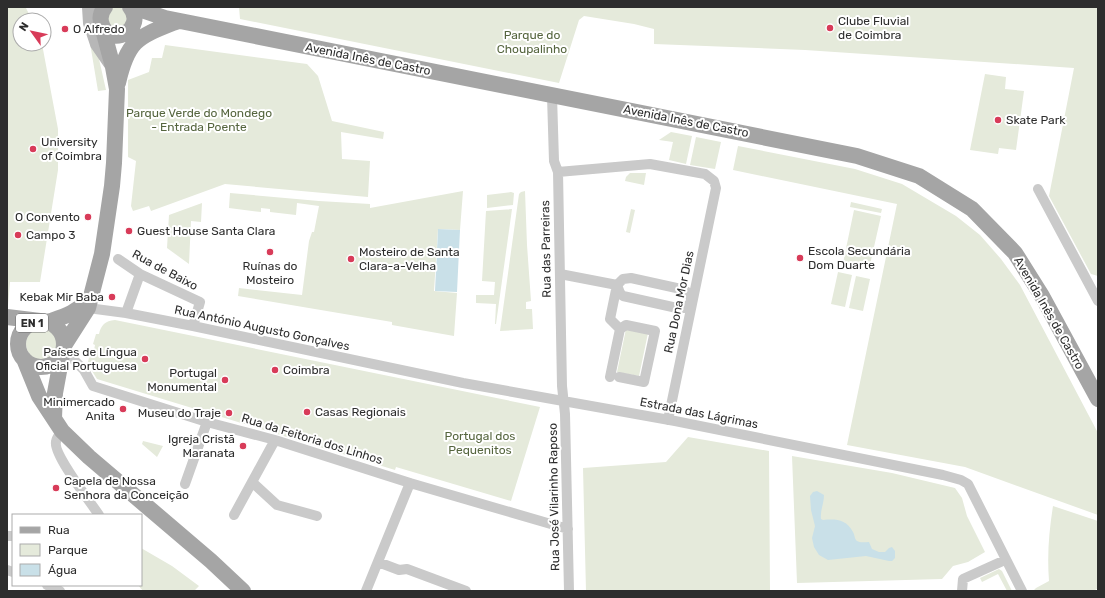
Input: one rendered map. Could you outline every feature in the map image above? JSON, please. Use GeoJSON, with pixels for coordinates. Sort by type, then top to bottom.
{"type":"FeatureCollection","features":[{"type":"Feature","properties":{"kind":"main road","name":"Avenida Inês de Castro"},"geometry":{"type":"LineString","coordinates":[[131,7],[171,20],[857,156],[919,176],[972,209],[1015,254],[1042,296],[1098,400]]}},
{"type":"Feature","properties":{"kind":"main road"},"geometry":{"type":"LineString","coordinates":[[113,67],[130,30],[134,14],[131,7]]}},
{"type":"Feature","properties":{"kind":"main road"},"geometry":{"type":"LineString","coordinates":[[24,359],[37,367],[51,365],[57,361],[90,303],[102,254],[112,186],[117,88],[122,63],[129,49],[139,38],[171,20],[152,7]]}},
{"type":"Feature","properties":{"kind":"main road","name":"Avenida Inês de Castro"},"geometry":{"type":"LineString","coordinates":[[100,12],[106,32],[119,36],[130,30],[171,20]]}},
{"type":"Feature","properties":{"kind":"main road"},"geometry":{"type":"LineString","coordinates":[[100,12],[117,88]]}},
{"type":"Feature","properties":{"kind":"main road"},"geometry":{"type":"LineString","coordinates":[[100,12],[90,23],[97,44],[113,67]]}},
{"type":"Feature","properties":{"kind":"main road"},"geometry":{"type":"LineString","coordinates":[[7,317],[44,321],[66,316],[90,303]]}},
{"type":"Feature","properties":{"kind":"main road","name":"EN 1"},"geometry":{"type":"LineString","coordinates":[[63,350],[63,336],[60,330],[55,325],[44,321],[33,322],[27,326],[13,343],[24,359],[46,409],[62,431],[89,457],[211,561],[243,591]]}},
{"type":"Feature","properties":{"kind":"main road"},"geometry":{"type":"LineString","coordinates":[[54,418],[56,392],[63,350]]}},
{"type":"Feature","properties":{"kind":"street","name":"Rua das Parreiras"},"geometry":{"type":"LineString","coordinates":[[552,96],[554,161],[558,172],[562,386],[565,402]]}},
{"type":"Feature","properties":{"kind":"street","name":"Rua Dona Mor Dias"},"geometry":{"type":"LineString","coordinates":[[558,172],[650,164],[705,174],[714,181],[716,188],[668,420]]}},
{"type":"Feature","properties":{"kind":"street"},"geometry":{"type":"LineString","coordinates":[[1038,189],[1098,301]]}},
{"type":"Feature","properties":{"kind":"street","name":"Rua de Baixo"},"geometry":{"type":"LineString","coordinates":[[118,259],[140,274],[200,302],[193,326]]}},
{"type":"Feature","properties":{"kind":"street"},"geometry":{"type":"LineString","coordinates":[[126,314],[140,274]]}},
{"type":"Feature","properties":{"kind":"street"},"geometry":{"type":"LineString","coordinates":[[560,274],[617,285]]}},
{"type":"Feature","properties":{"kind":"street"},"geometry":{"type":"LineString","coordinates":[[617,285],[623,296],[677,308],[684,308],[692,302],[689,293],[681,289],[630,278],[623,279],[617,285],[610,319],[620,329]]}},
{"type":"Feature","properties":{"kind":"street","name":"Rua António Augusto Gonçalves"},"geometry":{"type":"LineString","coordinates":[[90,303],[126,314],[193,326],[430,376]]}},
{"type":"Feature","properties":{"kind":"street"},"geometry":{"type":"LineString","coordinates":[[626,325],[655,331],[644,382],[615,377],[620,329],[626,325]]}},
{"type":"Feature","properties":{"kind":"street","name":"Rua da Feitoria dos Linhos"},"geometry":{"type":"LineString","coordinates":[[63,350],[84,370],[93,386],[207,422],[275,440],[568,529]]}},
{"type":"Feature","properties":{"kind":"street","name":"Estrada das Lágrimas"},"geometry":{"type":"LineString","coordinates":[[430,376],[668,420],[962,480],[968,484],[1006,560]]}},
{"type":"Feature","properties":{"kind":"street","name":"Rua José Vilarinho Raposo"},"geometry":{"type":"LineString","coordinates":[[565,402],[569,591]]}},
{"type":"Feature","properties":{"kind":"street"},"geometry":{"type":"LineString","coordinates":[[185,484],[207,422]]}},
{"type":"Feature","properties":{"kind":"street"},"geometry":{"type":"LineString","coordinates":[[62,431],[56,441],[56,448],[77,483],[99,514]]}},
{"type":"Feature","properties":{"kind":"street"},"geometry":{"type":"LineString","coordinates":[[234,515],[275,440]]}},
{"type":"Feature","properties":{"kind":"street"},"geometry":{"type":"LineString","coordinates":[[252,482],[277,505],[317,516]]}},
{"type":"Feature","properties":{"kind":"street"},"geometry":{"type":"LineString","coordinates":[[366,591],[410,482]]}},
{"type":"Feature","properties":{"kind":"street"},"geometry":{"type":"LineString","coordinates":[[962,591],[963,579],[1006,560],[1022,591]]}},
{"type":"Feature","properties":{"kind":"street"},"geometry":{"type":"LineString","coordinates":[[378,562],[399,570],[405,575],[447,591]]}},
{"type":"Feature","properties":{"kind":"street"},"geometry":{"type":"LineString","coordinates":[[399,570],[407,569],[466,591]]}},
{"type":"Feature","properties":{"kind":"street"},"geometry":{"type":"LineString","coordinates":[[49,586],[60,591]]}},
{"type":"Feature","properties":{"kind":"green space","name":"University of Coimbra"},"geometry":{"type":"Polygon","coordinates":[[[7,7],[26,8],[28,12],[12,12],[12,52],[44,52],[58,129],[58,170],[40,282],[10,282],[7,306],[7,7]]]}},
{"type":"Feature","properties":{"kind":"green space"},"geometry":{"type":"Polygon","coordinates":[[[84,7],[99,59],[106,90],[98,91],[84,7]]]}},
{"type":"Feature","properties":{"kind":"green space"},"geometry":{"type":"Polygon","coordinates":[[[115,7],[122,8],[128,13],[126,27],[112,29],[106,15],[115,7]]]}},
{"type":"Feature","properties":{"kind":"green space","name":"Parque do Choupalinho"},"geometry":{"type":"Polygon","coordinates":[[[239,7],[1098,7],[1098,276],[1091,274],[1049,196],[1074,68],[805,50],[654,44],[654,29],[634,24],[584,16],[579,20],[559,83],[240,19],[239,7]]]}},
{"type":"Feature","properties":{"kind":"green space","name":"Parque Verde do Mondego - Entrada Poente"},"geometry":{"type":"Polygon","coordinates":[[[165,45],[307,64],[318,76],[332,121],[384,132],[383,139],[341,132],[342,159],[370,161],[368,197],[225,184],[151,211],[149,206],[133,211],[131,206],[136,161],[128,157],[128,80],[149,72],[152,58],[162,58],[165,45]]]}},
{"type":"Feature","properties":{"kind":"green space","name":"Skate Park"},"geometry":{"type":"Polygon","coordinates":[[[985,74],[1006,77],[1005,89],[1024,91],[1016,150],[999,148],[998,154],[970,150],[985,74]]]}},
{"type":"Feature","properties":{"kind":"green space"},"geometry":{"type":"Polygon","coordinates":[[[671,132],[692,136],[686,164],[669,160],[673,142],[659,140],[671,132]]]}},
{"type":"Feature","properties":{"kind":"green space"},"geometry":{"type":"Polygon","coordinates":[[[696,137],[721,142],[715,169],[690,165],[696,137]]]}},
{"type":"Feature","properties":{"kind":"green space"},"geometry":{"type":"Polygon","coordinates":[[[738,146],[855,169],[902,184],[956,216],[980,235],[1001,259],[1020,285],[1098,433],[1098,515],[965,467],[847,445],[897,204],[733,170],[738,146]]]}},
{"type":"Feature","properties":{"kind":"green space"},"geometry":{"type":"Polygon","coordinates":[[[630,173],[646,173],[644,185],[625,181],[626,177],[630,173]]]}},
{"type":"Feature","properties":{"kind":"green space"},"geometry":{"type":"Polygon","coordinates":[[[463,191],[460,230],[438,229],[434,291],[457,293],[454,336],[392,325],[392,322],[238,296],[239,288],[302,295],[309,241],[312,232],[314,232],[319,206],[297,203],[296,215],[270,212],[270,209],[261,208],[261,212],[229,208],[230,193],[370,204],[370,208],[463,191]]]}},
{"type":"Feature","properties":{"kind":"green space"},"geometry":{"type":"Polygon","coordinates":[[[525,191],[531,301],[526,302],[526,309],[532,309],[533,329],[500,331],[519,194],[525,191]]]}},
{"type":"Feature","properties":{"kind":"green space"},"geometry":{"type":"Polygon","coordinates":[[[511,192],[514,193],[513,205],[487,208],[487,195],[511,192]]]}},
{"type":"Feature","properties":{"kind":"green space"},"geometry":{"type":"Polygon","coordinates":[[[851,202],[882,209],[881,213],[850,207],[851,202]]]}},
{"type":"Feature","properties":{"kind":"green space"},"geometry":{"type":"Polygon","coordinates":[[[202,203],[201,222],[191,221],[189,264],[167,248],[169,215],[202,203]]]}},
{"type":"Feature","properties":{"kind":"green space"},"geometry":{"type":"Polygon","coordinates":[[[512,209],[495,324],[496,304],[476,303],[476,295],[494,295],[495,282],[482,281],[486,211],[512,209]]]}},
{"type":"Feature","properties":{"kind":"green space"},"geometry":{"type":"Polygon","coordinates":[[[631,209],[635,210],[630,233],[626,232],[631,209]]]}},
{"type":"Feature","properties":{"kind":"green space"},"geometry":{"type":"Polygon","coordinates":[[[854,210],[881,216],[869,269],[843,263],[854,210]]]}},
{"type":"Feature","properties":{"kind":"green space"},"geometry":{"type":"Polygon","coordinates":[[[838,272],[852,275],[845,307],[831,304],[838,272]]]}},
{"type":"Feature","properties":{"kind":"green space"},"geometry":{"type":"Polygon","coordinates":[[[856,276],[870,279],[863,311],[849,308],[856,276]]]}},
{"type":"Feature","properties":{"kind":"green space","name":"Portugal dos Pequenitos"},"geometry":{"type":"Polygon","coordinates":[[[115,320],[540,407],[511,501],[396,467],[395,470],[97,379],[91,367],[87,366],[91,349],[94,350],[95,345],[93,344],[96,334],[99,334],[102,326],[106,322],[115,320]]]}},
{"type":"Feature","properties":{"kind":"green space"},"geometry":{"type":"Polygon","coordinates":[[[45,328],[51,330],[56,335],[58,344],[56,353],[51,358],[39,360],[33,358],[28,353],[26,341],[28,335],[33,330],[45,328]]]}},
{"type":"Feature","properties":{"kind":"green space"},"geometry":{"type":"Polygon","coordinates":[[[626,329],[648,333],[639,376],[617,372],[626,329]]]}},
{"type":"Feature","properties":{"kind":"green space"},"geometry":{"type":"Polygon","coordinates":[[[688,437],[769,451],[770,591],[586,591],[583,468],[666,462],[688,437]]]}},
{"type":"Feature","properties":{"kind":"green space"},"geometry":{"type":"Polygon","coordinates":[[[143,441],[163,446],[157,457],[142,444],[143,441]]]}},
{"type":"Feature","properties":{"kind":"green space"},"geometry":{"type":"Polygon","coordinates":[[[792,456],[892,473],[955,488],[962,498],[967,516],[985,552],[968,562],[953,566],[942,579],[797,583],[792,456]]]}},
{"type":"Feature","properties":{"kind":"green space"},"geometry":{"type":"Polygon","coordinates":[[[1053,506],[1098,521],[1098,588],[1094,591],[1033,591],[1049,581],[1049,543],[1053,506]]]}},
{"type":"Feature","properties":{"kind":"green space"},"geometry":{"type":"Polygon","coordinates":[[[142,549],[172,566],[199,586],[194,591],[143,591],[139,586],[142,586],[142,549]]]}},
{"type":"Feature","properties":{"kind":"green space"},"geometry":{"type":"Polygon","coordinates":[[[999,569],[1002,571],[1012,591],[1007,591],[998,574],[982,582],[980,578],[999,569]]]}},
{"type":"Feature","properties":{"kind":"water"},"geometry":{"type":"Polygon","coordinates":[[[438,229],[460,230],[457,292],[435,291],[438,229]]]}},
{"type":"Feature","properties":{"kind":"water"},"geometry":{"type":"Polygon","coordinates":[[[817,491],[824,495],[821,519],[844,522],[854,533],[857,541],[869,542],[872,549],[879,552],[885,552],[892,547],[895,551],[895,558],[892,561],[866,556],[828,560],[819,555],[814,547],[812,538],[815,526],[811,510],[810,496],[813,492],[817,491]]]}},
{"type":"Feature","properties":{"kind":"place","name":"Clube Fluvial de Coimbra"},"geometry":{"type":"Point","coordinates":[830,28]}},
{"type":"Feature","properties":{"kind":"place","name":"O Alfredo"},"geometry":{"type":"Point","coordinates":[65,29]}},
{"type":"Feature","properties":{"kind":"place","name":"Skate Park"},"geometry":{"type":"Point","coordinates":[998,120]}},
{"type":"Feature","properties":{"kind":"place","name":"University of Coimbra"},"geometry":{"type":"Point","coordinates":[33,149]}},
{"type":"Feature","properties":{"kind":"place","name":"O Convento"},"geometry":{"type":"Point","coordinates":[88,217]}},
{"type":"Feature","properties":{"kind":"place","name":"Guest House Santa Clara"},"geometry":{"type":"Point","coordinates":[129,231]}},
{"type":"Feature","properties":{"kind":"place","name":"Campo 3"},"geometry":{"type":"Point","coordinates":[18,235]}},
{"type":"Feature","properties":{"kind":"place","name":"Ruínas do Mosteiro"},"geometry":{"type":"Point","coordinates":[270,252]}},
{"type":"Feature","properties":{"kind":"place","name":"Escola Secundária Dom Duarte"},"geometry":{"type":"Point","coordinates":[800,258]}},
{"type":"Feature","properties":{"kind":"place","name":"Mosteiro de Santa Clara-a-Velha"},"geometry":{"type":"Point","coordinates":[351,259]}},
{"type":"Feature","properties":{"kind":"place","name":"Kebak Mir Baba"},"geometry":{"type":"Point","coordinates":[112,297]}},
{"type":"Feature","properties":{"kind":"place","name":"Países de Língua Oficial Portuguesa"},"geometry":{"type":"Point","coordinates":[145,359]}},
{"type":"Feature","properties":{"kind":"place","name":"Coimbra"},"geometry":{"type":"Point","coordinates":[275,370]}},
{"type":"Feature","properties":{"kind":"place","name":"Portugal Monumental"},"geometry":{"type":"Point","coordinates":[225,380]}},
{"type":"Feature","properties":{"kind":"place","name":"Minimercado Anita"},"geometry":{"type":"Point","coordinates":[123,409]}},
{"type":"Feature","properties":{"kind":"place","name":"Casas Regionais"},"geometry":{"type":"Point","coordinates":[307,412]}},
{"type":"Feature","properties":{"kind":"place","name":"Museu do Traje"},"geometry":{"type":"Point","coordinates":[229,413]}},
{"type":"Feature","properties":{"kind":"place","name":"Igreja Cristã Maranata"},"geometry":{"type":"Point","coordinates":[243,446]}},
{"type":"Feature","properties":{"kind":"place","name":"Capela de Nossa Senhora da Conceição"},"geometry":{"type":"Point","coordinates":[56,488]}}]}
